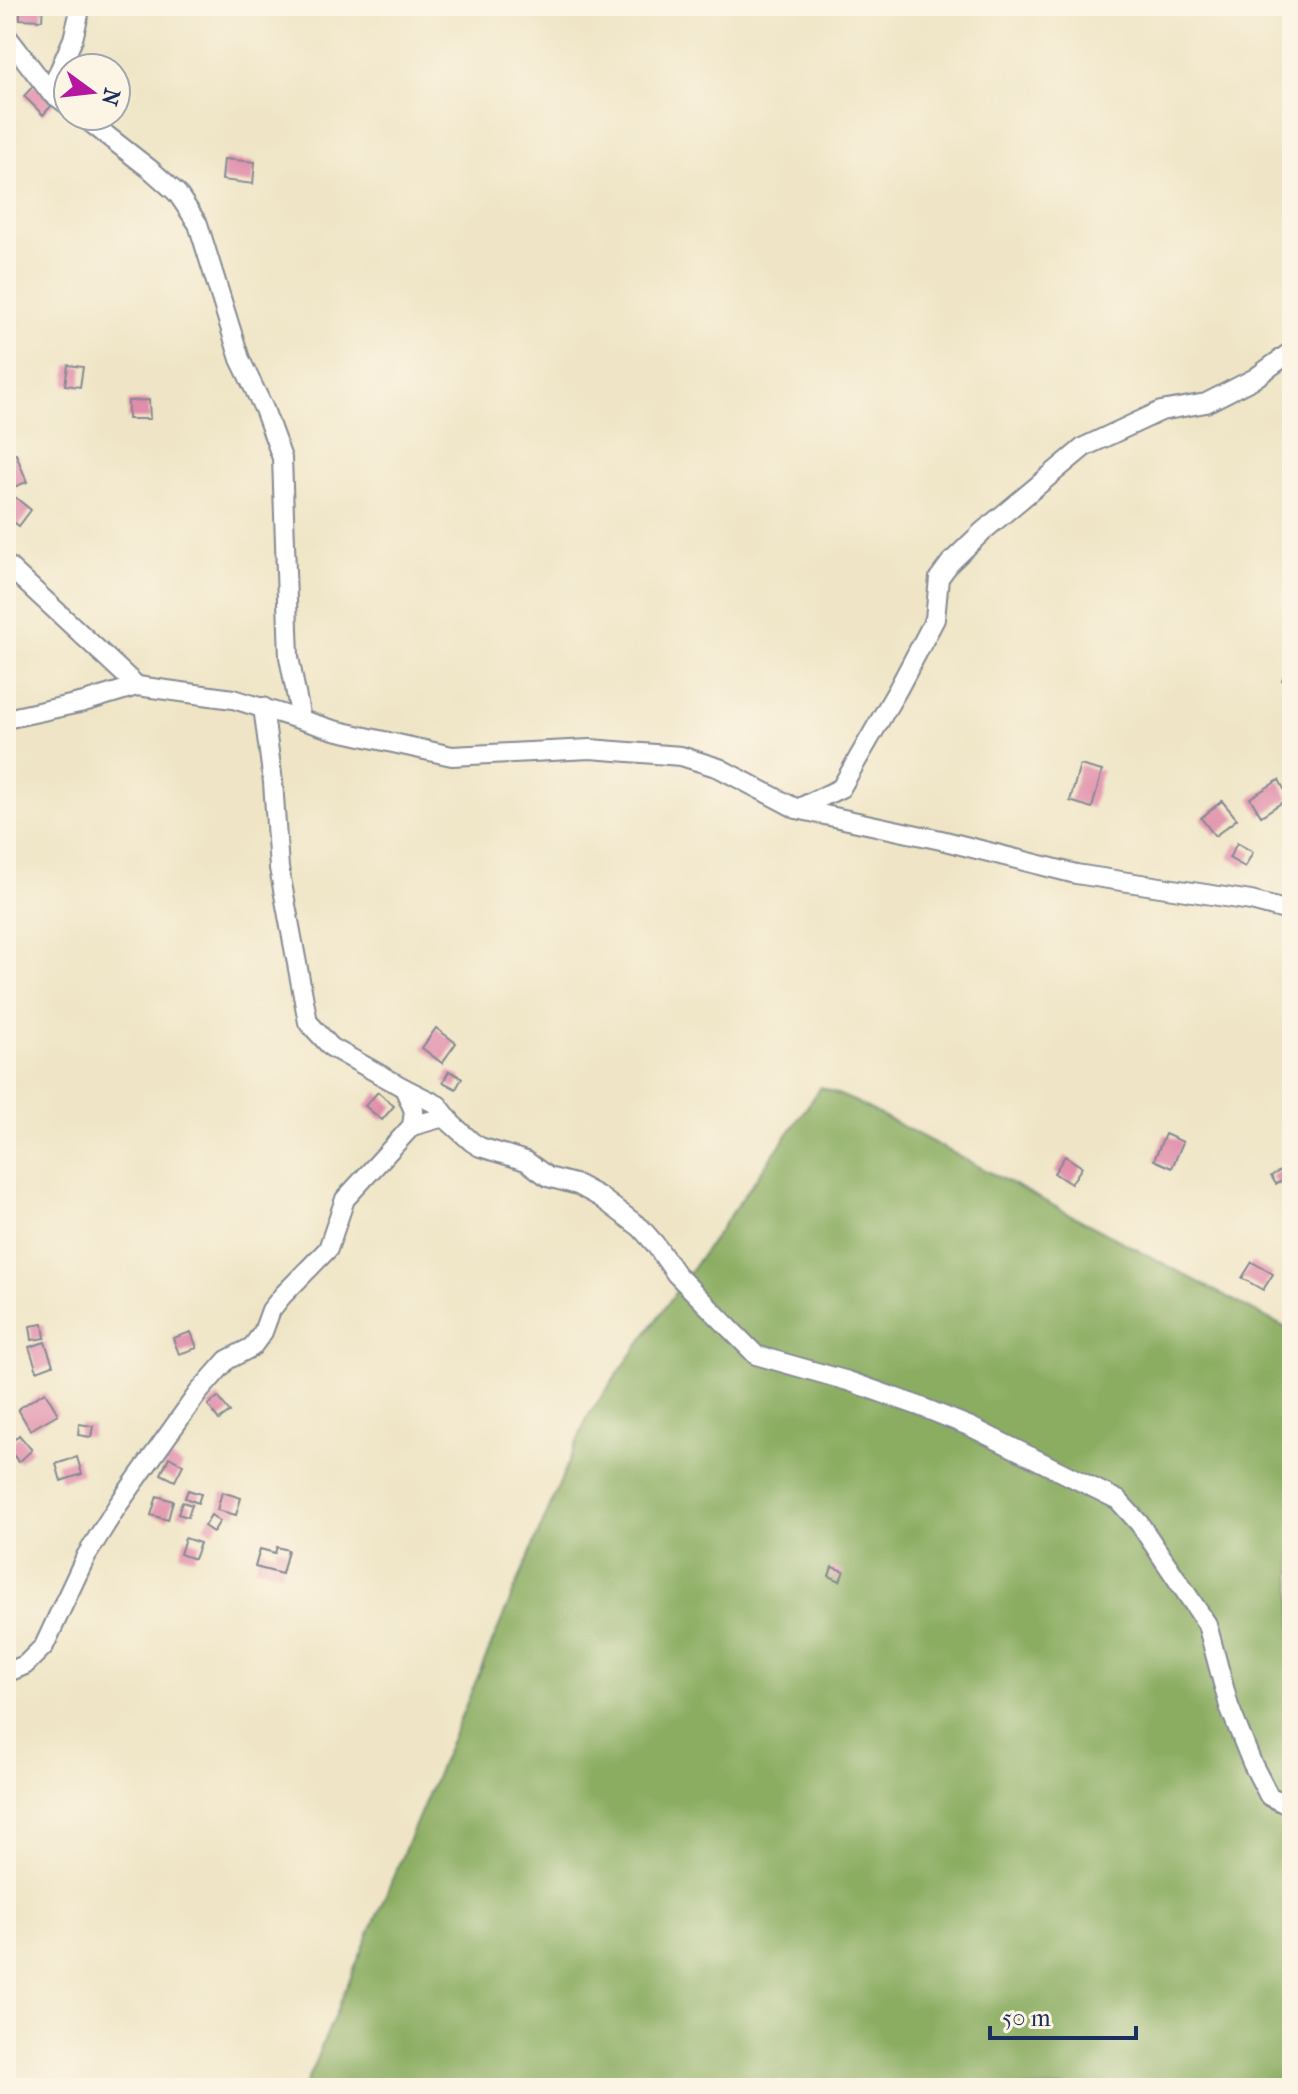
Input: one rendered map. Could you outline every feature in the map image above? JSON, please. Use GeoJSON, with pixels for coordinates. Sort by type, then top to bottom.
{"type":"FeatureCollection","features":[{"type":"Feature","properties":{"kind":"street"},"geometry":{"type":"LineString","coordinates":[[6,35],[50,92],[73,39],[81,6]]}},
{"type":"Feature","properties":{"kind":"street"},"geometry":{"type":"LineString","coordinates":[[102,132],[177,193],[198,224],[240,359],[264,409],[282,458],[289,657],[301,719]]}},
{"type":"Feature","properties":{"kind":"street"},"geometry":{"type":"LineString","coordinates":[[797,809],[841,788],[935,619],[939,578],[982,532],[1084,447],[1161,411],[1206,403],[1255,378],[1292,351]]}},
{"type":"Feature","properties":{"kind":"street"},"geometry":{"type":"LineString","coordinates":[[6,564],[137,686]]}},
{"type":"Feature","properties":{"kind":"street"},"geometry":{"type":"LineString","coordinates":[[6,719],[84,702],[137,686],[233,699],[380,741],[452,756],[590,749],[681,756],[719,768],[797,809],[941,840],[1076,874],[1251,901],[1292,912]]}},
{"type":"Feature","properties":{"kind":"street"},"geometry":{"type":"LineString","coordinates":[[263,707],[273,782],[279,868],[308,1022],[331,1047],[438,1105],[480,1147],[526,1161],[548,1177],[578,1185],[600,1197],[641,1228],[676,1274],[756,1355],[848,1381],[919,1406],[971,1427],[1118,1500],[1139,1523],[1207,1624],[1229,1706],[1252,1763],[1269,1796],[1292,1807]]}},
{"type":"Feature","properties":{"kind":"street"},"geometry":{"type":"LineString","coordinates":[[404,1088],[414,1111],[412,1126]]}},
{"type":"Feature","properties":{"kind":"street"},"geometry":{"type":"LineString","coordinates":[[6,1673],[25,1665],[44,1646],[86,1556],[118,1505],[206,1384],[227,1360],[252,1347],[263,1332],[271,1310],[328,1249],[345,1199],[412,1126],[438,1118],[449,1119]]}},
{"type":"Feature","properties":{"kind":"green space"},"geometry":{"type":"Polygon","coordinates":[[[821,1087],[856,1102],[1292,1331],[1292,2088],[304,2088],[588,1416],[821,1087]]]}},
{"type":"Feature","properties":{"kind":"building"},"geometry":{"type":"Polygon","coordinates":[[[20,6],[43,6],[42,20],[20,19],[20,6]]]}},
{"type":"Feature","properties":{"kind":"building"},"geometry":{"type":"Polygon","coordinates":[[[35,84],[52,101],[52,105],[43,115],[24,96],[35,84]]]}},
{"type":"Feature","properties":{"kind":"building"},"geometry":{"type":"Polygon","coordinates":[[[224,159],[255,162],[253,184],[222,180],[224,159]]]}},
{"type":"Feature","properties":{"kind":"building"},"geometry":{"type":"Polygon","coordinates":[[[68,365],[83,367],[80,387],[65,385],[68,365]]]}},
{"type":"Feature","properties":{"kind":"building"},"geometry":{"type":"Polygon","coordinates":[[[149,400],[150,419],[128,419],[128,401],[149,400]]]}},
{"type":"Feature","properties":{"kind":"building"},"geometry":{"type":"Polygon","coordinates":[[[16,454],[27,482],[11,488],[6,476],[6,458],[16,454]]]}},
{"type":"Feature","properties":{"kind":"building"},"geometry":{"type":"Polygon","coordinates":[[[10,493],[31,510],[19,526],[6,516],[6,498],[10,493]]]}},
{"type":"Feature","properties":{"kind":"building"},"geometry":{"type":"Polygon","coordinates":[[[1292,654],[1292,683],[1282,680],[1292,654]]]}},
{"type":"Feature","properties":{"kind":"building"},"geometry":{"type":"Polygon","coordinates":[[[1080,765],[1102,771],[1092,808],[1070,801],[1080,765]]]}},
{"type":"Feature","properties":{"kind":"building"},"geometry":{"type":"Polygon","coordinates":[[[1279,780],[1289,798],[1261,816],[1250,798],[1279,780]]]}},
{"type":"Feature","properties":{"kind":"building"},"geometry":{"type":"Polygon","coordinates":[[[1222,801],[1237,819],[1215,836],[1201,818],[1222,801]]]}},
{"type":"Feature","properties":{"kind":"building"},"geometry":{"type":"Polygon","coordinates":[[[1237,843],[1253,852],[1245,867],[1229,858],[1237,843]]]}},
{"type":"Feature","properties":{"kind":"building"},"geometry":{"type":"Polygon","coordinates":[[[436,1028],[456,1043],[442,1063],[422,1048],[436,1028]]]}},
{"type":"Feature","properties":{"kind":"building"},"geometry":{"type":"Polygon","coordinates":[[[449,1071],[462,1078],[456,1089],[443,1082],[449,1071]]]}},
{"type":"Feature","properties":{"kind":"building"},"geometry":{"type":"Polygon","coordinates":[[[378,1092],[394,1106],[382,1120],[365,1106],[378,1092]]]}},
{"type":"Feature","properties":{"kind":"building"},"geometry":{"type":"Polygon","coordinates":[[[1165,1134],[1183,1142],[1172,1168],[1154,1160],[1165,1134]]]}},
{"type":"Feature","properties":{"kind":"building"},"geometry":{"type":"Polygon","coordinates":[[[1065,1156],[1082,1167],[1071,1184],[1054,1173],[1065,1156]]]}},
{"type":"Feature","properties":{"kind":"building"},"geometry":{"type":"Polygon","coordinates":[[[1290,1165],[1292,1175],[1276,1184],[1271,1176],[1290,1165]]]}},
{"type":"Feature","properties":{"kind":"building"},"geometry":{"type":"Polygon","coordinates":[[[1252,1262],[1273,1274],[1263,1290],[1242,1278],[1252,1262]]]}},
{"type":"Feature","properties":{"kind":"building"},"geometry":{"type":"Polygon","coordinates":[[[43,1324],[45,1338],[32,1340],[30,1326],[43,1324]]]}},
{"type":"Feature","properties":{"kind":"building"},"geometry":{"type":"Polygon","coordinates":[[[191,1332],[197,1348],[179,1354],[173,1338],[191,1332]]]}},
{"type":"Feature","properties":{"kind":"building"},"geometry":{"type":"Polygon","coordinates":[[[45,1342],[53,1365],[37,1371],[29,1347],[45,1342]]]}},
{"type":"Feature","properties":{"kind":"building"},"geometry":{"type":"Polygon","coordinates":[[[45,1392],[58,1414],[30,1430],[18,1409],[45,1392]]]}},
{"type":"Feature","properties":{"kind":"building"},"geometry":{"type":"Polygon","coordinates":[[[218,1397],[230,1412],[219,1420],[208,1405],[218,1397]]]}},
{"type":"Feature","properties":{"kind":"building"},"geometry":{"type":"Polygon","coordinates":[[[79,1424],[93,1426],[91,1437],[78,1435],[79,1424]]]}},
{"type":"Feature","properties":{"kind":"building"},"geometry":{"type":"Polygon","coordinates":[[[19,1435],[32,1450],[19,1462],[6,1447],[19,1435]]]}},
{"type":"Feature","properties":{"kind":"building"},"geometry":{"type":"Polygon","coordinates":[[[77,1457],[82,1474],[61,1481],[56,1464],[77,1457]]]}},
{"type":"Feature","properties":{"kind":"building"},"geometry":{"type":"Polygon","coordinates":[[[169,1457],[183,1465],[175,1481],[161,1474],[169,1457]]]}},
{"type":"Feature","properties":{"kind":"building"},"geometry":{"type":"Polygon","coordinates":[[[188,1490],[201,1494],[198,1503],[185,1498],[188,1490]]]}},
{"type":"Feature","properties":{"kind":"building"},"geometry":{"type":"Polygon","coordinates":[[[222,1492],[241,1498],[236,1515],[217,1510],[222,1492]]]}},
{"type":"Feature","properties":{"kind":"building"},"geometry":{"type":"Polygon","coordinates":[[[157,1496],[173,1501],[168,1520],[151,1515],[157,1496]]]}},
{"type":"Feature","properties":{"kind":"building"},"geometry":{"type":"Polygon","coordinates":[[[182,1502],[192,1505],[188,1517],[178,1514],[182,1502]]]}},
{"type":"Feature","properties":{"kind":"building"},"geometry":{"type":"Polygon","coordinates":[[[211,1515],[220,1521],[213,1532],[204,1526],[211,1515]]]}},
{"type":"Feature","properties":{"kind":"building"},"geometry":{"type":"Polygon","coordinates":[[[185,1538],[200,1543],[194,1559],[180,1554],[185,1538]]]}},
{"type":"Feature","properties":{"kind":"building"},"geometry":{"type":"Polygon","coordinates":[[[277,1547],[288,1550],[282,1574],[255,1567],[260,1549],[275,1553],[277,1547]]]}},
{"type":"Feature","properties":{"kind":"building"},"geometry":{"type":"Polygon","coordinates":[[[832,1567],[844,1571],[840,1581],[829,1576],[832,1567]]]}}]}
